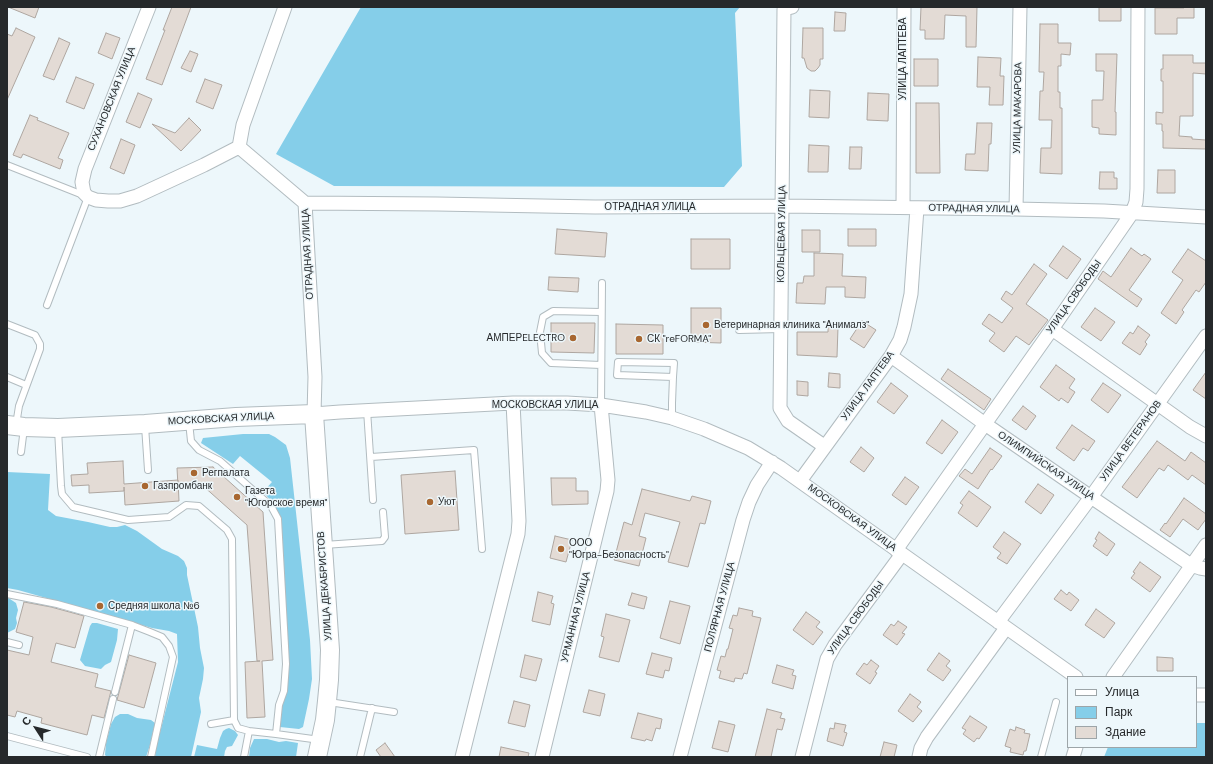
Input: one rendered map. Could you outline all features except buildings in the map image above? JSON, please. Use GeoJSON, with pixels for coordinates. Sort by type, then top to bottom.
{"type":"FeatureCollection","features":[{"type":"Feature","properties":{"kind":"main road","name":"МОСКОВСКАЯ УЛИЦА"},"geometry":{"type":"LineString","coordinates":[[16,426],[58,428],[145,424],[236,417],[314,414]]}},
{"type":"Feature","properties":{"kind":"main road","name":"УЛИЦА ДЕКАБРИСТОВ"},"geometry":{"type":"LineString","coordinates":[[314,414],[330,650],[327,701],[319,749]]}},
{"type":"Feature","properties":{"kind":"street","name":"СУХАНОВСКАЯ УЛИЦА"},"geometry":{"type":"LineString","coordinates":[[86,195],[82,182],[85,169],[149,7]]}},
{"type":"Feature","properties":{"kind":"street"},"geometry":{"type":"LineString","coordinates":[[239,147],[243,125],[285,7]]}},
{"type":"Feature","properties":{"kind":"street","name":"УЛИЦА ЛАПТЕВА"},"geometry":{"type":"LineString","coordinates":[[903,208],[904,7]]}},
{"type":"Feature","properties":{"kind":"street","name":"УЛИЦА МАКАРОВА"},"geometry":{"type":"LineString","coordinates":[[1016,209],[1020,7]]}},
{"type":"Feature","properties":{"kind":"street","name":"УЛИЦА СВОБОДЫ"},"geometry":{"type":"LineString","coordinates":[[802,757],[827,659],[835,645],[985,424],[1132,213],[1136,202],[1137,189],[1138,7]]}},
{"type":"Feature","properties":{"kind":"street","name":"КОЛЬЦЕВАЯ УЛИЦА"},"geometry":{"type":"LineString","coordinates":[[786,8],[780,408],[788,421],[824,446]]}},
{"type":"Feature","properties":{"kind":"street"},"geometry":{"type":"LineString","coordinates":[[86,195],[96,200],[108,201],[137,196],[239,147]]}},
{"type":"Feature","properties":{"kind":"street"},"geometry":{"type":"LineString","coordinates":[[239,147],[305,203]]}},
{"type":"Feature","properties":{"kind":"street","name":"ОТРАДНАЯ УЛИЦА"},"geometry":{"type":"LineString","coordinates":[[314,414],[315,377],[305,203],[595,207],[782,206],[1016,209],[1206,217]]}},
{"type":"Feature","properties":{"kind":"street","name":"УЛИЦА ЛАПТЕВА"},"geometry":{"type":"LineString","coordinates":[[800,481],[891,356],[900,340],[908,312],[911,294],[917,208]]}},
{"type":"Feature","properties":{"kind":"street"},"geometry":{"type":"LineString","coordinates":[[1052,329],[1190,427],[1206,436]]}},
{"type":"Feature","properties":{"kind":"street","name":"УЛИЦА ВЕТЕРАНОВ"},"geometry":{"type":"LineString","coordinates":[[919,757],[921,748],[927,737],[1002,625],[1206,336]]}},
{"type":"Feature","properties":{"kind":"street","name":"ОЛИМПИЙСКАЯ УЛИЦА"},"geometry":{"type":"LineString","coordinates":[[891,356],[985,424],[1191,565],[1206,569]]}},
{"type":"Feature","properties":{"kind":"street"},"geometry":{"type":"LineString","coordinates":[[462,757],[518,534],[519,521],[513,403]]}},
{"type":"Feature","properties":{"kind":"street","name":"МОСКОВСКАЯ УЛИЦА"},"geometry":{"type":"LineString","coordinates":[[314,414],[513,403],[567,403],[601,405],[646,412],[672,418],[704,429],[748,448],[772,462],[1075,676]]}},
{"type":"Feature","properties":{"kind":"street","name":"УРМАННАЯ УЛИЦА"},"geometry":{"type":"LineString","coordinates":[[542,757],[607,491],[608,480],[601,405]]}},
{"type":"Feature","properties":{"kind":"street","name":"ПОЛЯРНАЯ УЛИЦА"},"geometry":{"type":"LineString","coordinates":[[680,757],[743,520],[757,485],[772,462]]}},
{"type":"Feature","properties":{"kind":"street"},"geometry":{"type":"LineString","coordinates":[[1114,676],[1206,545]]}},
{"type":"Feature","properties":{"kind":"lane"},"geometry":{"type":"LineString","coordinates":[[7,165],[86,195],[47,304]]}},
{"type":"Feature","properties":{"kind":"lane"},"geometry":{"type":"LineString","coordinates":[[601,405],[602,283]]}},
{"type":"Feature","properties":{"kind":"lane"},"geometry":{"type":"LineString","coordinates":[[601,312],[553,311],[543,317],[540,332],[542,353],[551,363],[601,365]]}},
{"type":"Feature","properties":{"kind":"lane"},"geometry":{"type":"LineString","coordinates":[[7,324],[35,335],[40,344],[40,350],[17,413],[16,426],[21,452]]}},
{"type":"Feature","properties":{"kind":"lane"},"geometry":{"type":"LineString","coordinates":[[738,330],[781,329]]}},
{"type":"Feature","properties":{"kind":"lane"},"geometry":{"type":"LineString","coordinates":[[672,418],[674,363],[618,362],[617,375],[673,377]]}},
{"type":"Feature","properties":{"kind":"lane"},"geometry":{"type":"LineString","coordinates":[[7,377],[26,385]]}},
{"type":"Feature","properties":{"kind":"lane"},"geometry":{"type":"LineString","coordinates":[[367,410],[373,500]]}},
{"type":"Feature","properties":{"kind":"lane"},"geometry":{"type":"LineString","coordinates":[[189,421],[191,441],[199,450],[220,461],[272,506],[278,519],[286,664],[284,691],[279,705],[276,734]]}},
{"type":"Feature","properties":{"kind":"lane"},"geometry":{"type":"LineString","coordinates":[[145,424],[148,470]]}},
{"type":"Feature","properties":{"kind":"lane"},"geometry":{"type":"LineString","coordinates":[[58,428],[62,494],[73,507],[128,520],[168,517],[186,506],[199,506],[227,530],[232,539],[234,720],[238,728],[249,731],[276,734],[319,749]]}},
{"type":"Feature","properties":{"kind":"lane"},"geometry":{"type":"LineString","coordinates":[[371,457],[474,450],[482,550]]}},
{"type":"Feature","properties":{"kind":"lane"},"geometry":{"type":"LineString","coordinates":[[322,545],[382,541],[385,537],[383,512]]}},
{"type":"Feature","properties":{"kind":"lane"},"geometry":{"type":"LineString","coordinates":[[7,594],[57,604],[132,625],[162,637],[169,646],[173,657],[151,757]]}},
{"type":"Feature","properties":{"kind":"lane"},"geometry":{"type":"LineString","coordinates":[[115,692],[132,625]]}},
{"type":"Feature","properties":{"kind":"lane"},"geometry":{"type":"LineString","coordinates":[[7,642],[19,644]]}},
{"type":"Feature","properties":{"kind":"lane"},"geometry":{"type":"LineString","coordinates":[[99,757],[113,699]]}},
{"type":"Feature","properties":{"kind":"lane"},"geometry":{"type":"LineString","coordinates":[[327,701],[394,712]]}},
{"type":"Feature","properties":{"kind":"lane"},"geometry":{"type":"LineString","coordinates":[[1041,757],[1056,702]]}},
{"type":"Feature","properties":{"kind":"lane"},"geometry":{"type":"LineString","coordinates":[[360,757],[372,708]]}},
{"type":"Feature","properties":{"kind":"lane"},"geometry":{"type":"LineString","coordinates":[[211,724],[234,720]]}},
{"type":"Feature","properties":{"kind":"lane"},"geometry":{"type":"LineString","coordinates":[[244,757],[249,731]]}},
{"type":"Feature","properties":{"kind":"lane"},"geometry":{"type":"LineString","coordinates":[[7,736],[87,757]]}},
{"type":"Feature","properties":{"kind":"green space"},"geometry":{"type":"Polygon","coordinates":[[[361,7],[740,7],[735,13],[742,166],[724,187],[334,186],[276,154],[361,7]]]}},
{"type":"Feature","properties":{"kind":"green space"},"geometry":{"type":"Polygon","coordinates":[[[243,434],[269,434],[275,437],[286,445],[290,458],[310,640],[312,679],[303,727],[299,729],[280,727],[281,707],[286,684],[277,511],[275,505],[263,492],[272,482],[240,456],[233,464],[201,443],[203,438],[243,434]]]}},
{"type":"Feature","properties":{"kind":"green space"},"geometry":{"type":"Polygon","coordinates":[[[7,472],[50,474],[48,510],[56,516],[110,527],[125,525],[137,531],[162,549],[178,556],[184,561],[187,568],[204,668],[199,698],[201,712],[191,757],[155,757],[178,662],[177,634],[7,588],[7,472]]]}},
{"type":"Feature","properties":{"kind":"green space"},"geometry":{"type":"Polygon","coordinates":[[[7,597],[16,603],[18,610],[15,629],[7,633],[7,597]]]}},
{"type":"Feature","properties":{"kind":"green space"},"geometry":{"type":"Polygon","coordinates":[[[92,623],[118,629],[117,640],[111,662],[101,669],[85,666],[80,660],[92,623]]]}},
{"type":"Feature","properties":{"kind":"green space"},"geometry":{"type":"Polygon","coordinates":[[[120,714],[128,714],[137,718],[151,720],[155,723],[146,757],[107,757],[105,755],[106,743],[111,724],[115,717],[120,714]]]}},
{"type":"Feature","properties":{"kind":"green space"},"geometry":{"type":"Polygon","coordinates":[[[1197,723],[1206,723],[1206,757],[1104,757],[1108,748],[1197,748],[1197,723]]]}},
{"type":"Feature","properties":{"kind":"green space"},"geometry":{"type":"Polygon","coordinates":[[[229,728],[235,731],[238,735],[232,746],[227,747],[224,757],[194,757],[197,745],[217,749],[223,731],[229,728]]]}},
{"type":"Feature","properties":{"kind":"green space"},"geometry":{"type":"Polygon","coordinates":[[[254,739],[298,743],[296,757],[249,757],[250,748],[254,739]]]}},
{"type":"Feature","properties":{"kind":"place","name":"Ветеринарная клиника \"Анималз\""},"geometry":{"type":"Point","coordinates":[706,325]}},
{"type":"Feature","properties":{"kind":"place","name":"АМПЕРELECTRO"},"geometry":{"type":"Point","coordinates":[573,338]}},
{"type":"Feature","properties":{"kind":"place","name":"СК \"reFORMA\""},"geometry":{"type":"Point","coordinates":[639,339]}},
{"type":"Feature","properties":{"kind":"place","name":"Регпалата"},"geometry":{"type":"Point","coordinates":[194,473]}},
{"type":"Feature","properties":{"kind":"place","name":"Газпромбанк"},"geometry":{"type":"Point","coordinates":[145,486]}},
{"type":"Feature","properties":{"kind":"place","name":"Газета \"Югорское время\""},"geometry":{"type":"Point","coordinates":[237,497]}},
{"type":"Feature","properties":{"kind":"place","name":"Уют"},"geometry":{"type":"Point","coordinates":[430,502]}},
{"type":"Feature","properties":{"kind":"place","name":"ООО \"Югра-Безопасность\""},"geometry":{"type":"Point","coordinates":[561,549]}},
{"type":"Feature","properties":{"kind":"place","name":"Средняя школа №6"},"geometry":{"type":"Point","coordinates":[100,606]}}]}
